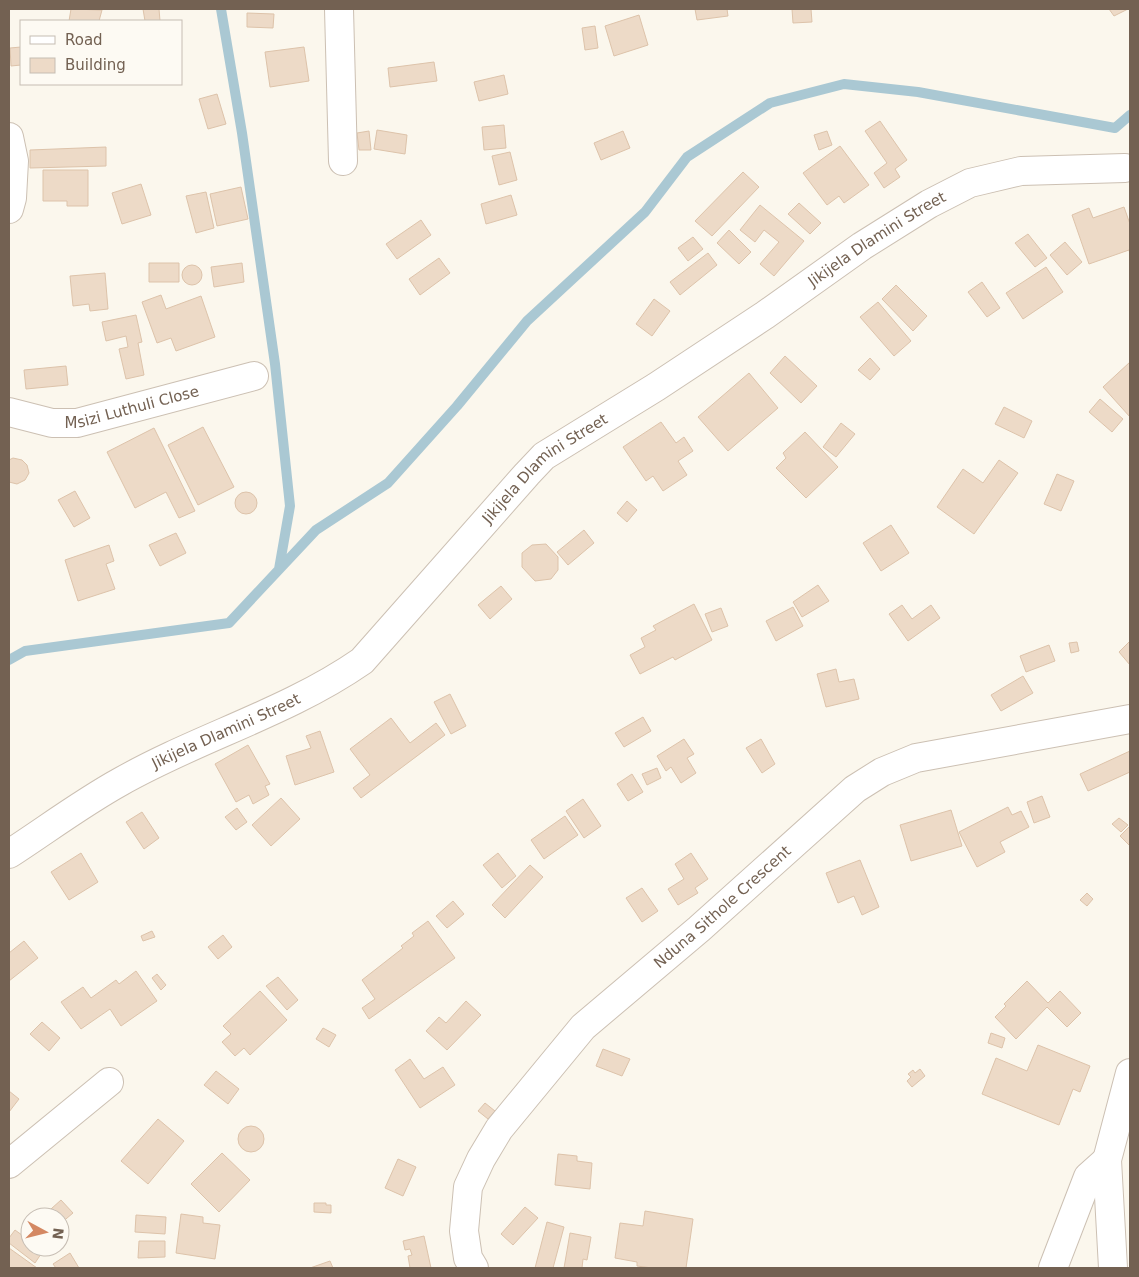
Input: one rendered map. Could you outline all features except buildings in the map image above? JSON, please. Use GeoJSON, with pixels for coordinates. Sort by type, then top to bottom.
{"type":"FeatureCollection","features":[{"type":"Feature","properties":{"kind":"street"},"geometry":{"type":"LineString","coordinates":[[339,9],[343,161]]}},
{"type":"Feature","properties":{"kind":"street"},"geometry":{"type":"LineString","coordinates":[[9,137],[14,161],[12,198],[9,209]]}},
{"type":"Feature","properties":{"kind":"street","name":"Jikijela Dlamini Street"},"geometry":{"type":"LineString","coordinates":[[9,854],[120,782],[309,694],[338,678],[362,661],[544,456],[663,382],[765,315],[862,246],[929,204],[970,184],[1022,171],[1125,168]]}},
{"type":"Feature","properties":{"kind":"street","name":"Msizi Luthuli Close"},"geometry":{"type":"LineString","coordinates":[[9,412],[52,423],[77,423],[254,376]]}},
{"type":"Feature","properties":{"kind":"street","name":"Nduna Sithole Crescent"},"geometry":{"type":"LineString","coordinates":[[474,1268],[468,1258],[464,1231],[468,1187],[480,1159],[499,1129],[582,1027],[699,929],[855,789],[882,772],[916,758],[1130,718]]}},
{"type":"Feature","properties":{"kind":"street"},"geometry":{"type":"LineString","coordinates":[[1113,1268],[1107,1160],[1130,1073]]}},
{"type":"Feature","properties":{"kind":"street"},"geometry":{"type":"LineString","coordinates":[[9,1164],[108,1082]]}},
{"type":"Feature","properties":{"kind":"street"},"geometry":{"type":"LineString","coordinates":[[1053,1268],[1086,1183],[1092,1172],[1107,1160]]}},
{"type":"Feature","properties":{"kind":"waterway"},"geometry":{"type":"LineString","coordinates":[[221,9],[242,133],[275,364],[290,506],[279,569]]}},
{"type":"Feature","properties":{"kind":"waterway"},"geometry":{"type":"LineString","coordinates":[[9,660],[25,651],[229,623],[316,530],[388,483],[457,406],[527,321],[645,212],[687,157],[770,103],[844,84],[918,92],[1115,128],[1130,115]]}}]}
